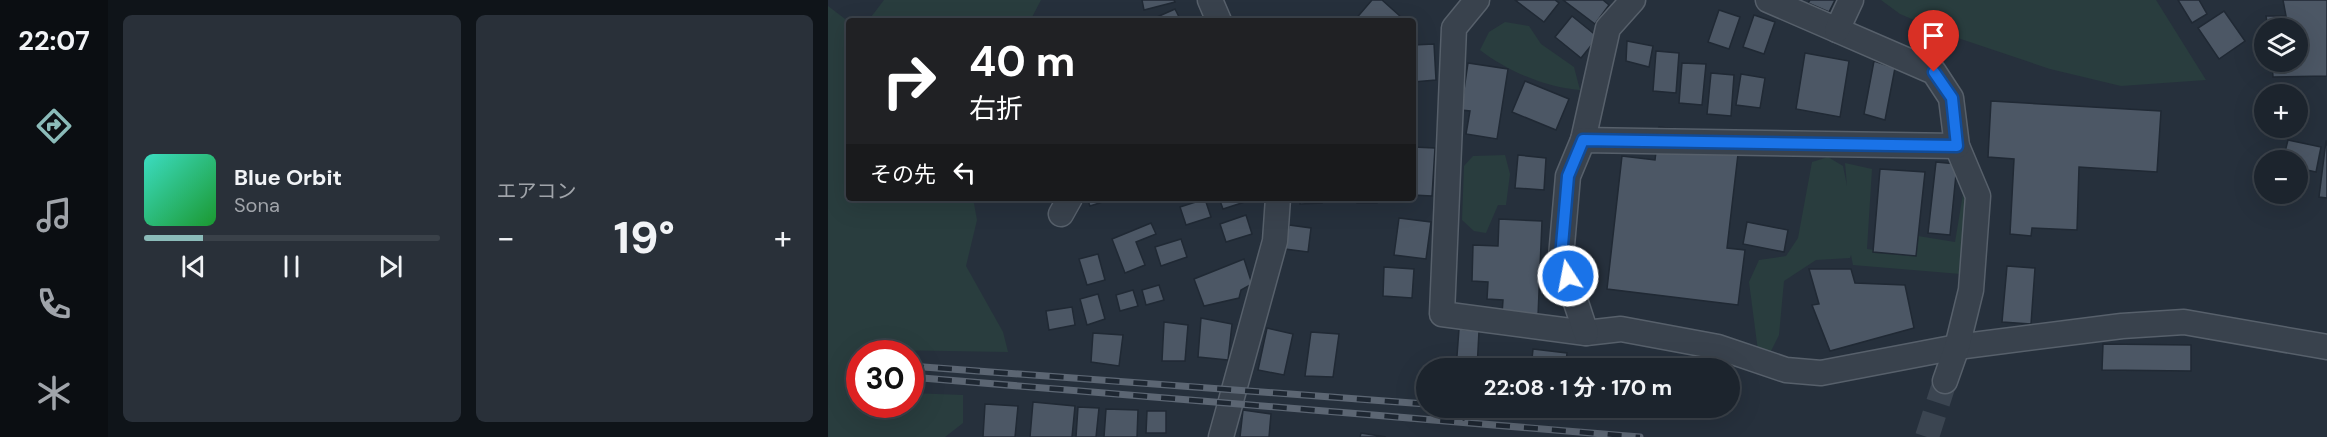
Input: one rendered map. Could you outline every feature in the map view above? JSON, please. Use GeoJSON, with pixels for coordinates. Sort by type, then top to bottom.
{"type":"FeatureCollection","features":[{"type":"Feature","properties":{"kind":"street"},"geometry":{"type":"LineString","coordinates":[[1210,0],[1218,18]]}},
{"type":"Feature","properties":{"kind":"street"},"geometry":{"type":"LineString","coordinates":[[1477,0],[1454,28],[1442,314],[1586,333],[1621,329],[1718,347],[1786,370],[1821,373],[1957,346],[2122,326],[2184,322],[2327,347]]}},
{"type":"Feature","properties":{"kind":"street"},"geometry":{"type":"LineString","coordinates":[[1586,333],[1561,257],[1568,176],[1583,140],[1608,27],[1633,0]]}},
{"type":"Feature","properties":{"kind":"street"},"geometry":{"type":"LineString","coordinates":[[1768,0],[1934,72],[1952,98],[1957,146],[1978,196],[1971,290],[1957,346],[1945,381]]}},
{"type":"Feature","properties":{"kind":"street"},"geometry":{"type":"LineString","coordinates":[[1837,30],[1851,0]]}},
{"type":"Feature","properties":{"kind":"street"},"geometry":{"type":"LineString","coordinates":[[1583,140],[1957,146]]}},
{"type":"Feature","properties":{"kind":"street"},"geometry":{"type":"LineString","coordinates":[[1221,437],[1275,241],[1278,201]]}},
{"type":"Feature","properties":{"kind":"green space"},"geometry":{"type":"Polygon","coordinates":[[[884,0],[1041,0],[1032,18],[870,18],[884,0]]]}},
{"type":"Feature","properties":{"kind":"green space"},"geometry":{"type":"Polygon","coordinates":[[[1881,0],[2156,0],[2206,80],[2121,86],[2050,69],[1952,36],[1900,14],[1881,0]]]}},
{"type":"Feature","properties":{"kind":"green space"},"geometry":{"type":"Polygon","coordinates":[[[828,6],[846,20],[846,201],[974,201],[977,220],[966,266],[1003,332],[1008,352],[924,351],[924,340],[846,340],[846,418],[924,418],[924,394],[963,395],[963,423],[945,437],[828,437],[828,6]]]}},
{"type":"Feature","properties":{"kind":"green space"},"geometry":{"type":"Polygon","coordinates":[[[1505,22],[1529,26],[1541,44],[1574,67],[1580,90],[1554,86],[1528,77],[1502,65],[1480,50],[1489,32],[1505,22]]]}},
{"type":"Feature","properties":{"kind":"green space"},"geometry":{"type":"Polygon","coordinates":[[[1505,155],[1510,174],[1506,205],[1498,205],[1486,233],[1474,231],[1462,220],[1464,166],[1473,156],[1505,155]]]}},
{"type":"Feature","properties":{"kind":"green space"},"geometry":{"type":"Polygon","coordinates":[[[1828,157],[1843,166],[1847,186],[1845,163],[1872,169],[1867,249],[1913,255],[1918,236],[1955,242],[1964,188],[1970,209],[1961,274],[1853,265],[1851,255],[1850,258],[1816,260],[1784,281],[1779,335],[1770,353],[1758,351],[1749,282],[1759,260],[1786,256],[1798,238],[1812,162],[1828,157]]]}},
{"type":"Feature","properties":{"kind":"building"},"geometry":{"type":"Polygon","coordinates":[[[1142,0],[1174,0],[1175,2],[1144,10],[1142,0]]]}},
{"type":"Feature","properties":{"kind":"building"},"geometry":{"type":"Polygon","coordinates":[[[1372,0],[1382,0],[1401,17],[1400,18],[1357,18],[1372,0]]]}},
{"type":"Feature","properties":{"kind":"building"},"geometry":{"type":"Polygon","coordinates":[[[1515,0],[1555,0],[1559,3],[1544,22],[1515,0]]]}},
{"type":"Feature","properties":{"kind":"building"},"geometry":{"type":"Polygon","coordinates":[[[1563,0],[1603,0],[1609,5],[1595,24],[1563,0]]]}},
{"type":"Feature","properties":{"kind":"building"},"geometry":{"type":"Polygon","coordinates":[[[1810,0],[1835,0],[1829,12],[1808,3],[1810,0]]]}},
{"type":"Feature","properties":{"kind":"building"},"geometry":{"type":"Polygon","coordinates":[[[2178,0],[2199,0],[2207,14],[2192,23],[2178,0]]]}},
{"type":"Feature","properties":{"kind":"building"},"geometry":{"type":"Polygon","coordinates":[[[2283,0],[2327,0],[2327,76],[2273,77],[2273,72],[2308,72],[2308,18],[2266,18],[2266,16],[2286,16],[2283,0]]]}},
{"type":"Feature","properties":{"kind":"building"},"geometry":{"type":"Polygon","coordinates":[[[1175,9],[1180,18],[1155,18],[1175,9]]]}},
{"type":"Feature","properties":{"kind":"building"},"geometry":{"type":"Polygon","coordinates":[[[1719,10],[1740,17],[1729,49],[1708,42],[1719,10]]]}},
{"type":"Feature","properties":{"kind":"building"},"geometry":{"type":"Polygon","coordinates":[[[2224,11],[2245,41],[2219,59],[2198,28],[2224,11]]]}},
{"type":"Feature","properties":{"kind":"building"},"geometry":{"type":"Polygon","coordinates":[[[1754,15],[1775,22],[1764,54],[1743,47],[1754,15]]]}},
{"type":"Feature","properties":{"kind":"building"},"geometry":{"type":"Polygon","coordinates":[[[1572,16],[1598,37],[1581,58],[1555,37],[1572,16]]]}},
{"type":"Feature","properties":{"kind":"building"},"geometry":{"type":"Polygon","coordinates":[[[1627,41],[1653,46],[1649,67],[1626,61],[1627,41]]]}},
{"type":"Feature","properties":{"kind":"building"},"geometry":{"type":"Polygon","coordinates":[[[1434,44],[1436,80],[1416,82],[1416,45],[1434,44]]]}},
{"type":"Feature","properties":{"kind":"building"},"geometry":{"type":"Polygon","coordinates":[[[1656,51],[1679,53],[1676,93],[1653,91],[1656,51]]]}},
{"type":"Feature","properties":{"kind":"building"},"geometry":{"type":"Polygon","coordinates":[[[1805,53],[1849,61],[1840,117],[1796,109],[1805,53]]]}},
{"type":"Feature","properties":{"kind":"building"},"geometry":{"type":"Polygon","coordinates":[[[1874,61],[1895,68],[1885,120],[1864,114],[1874,61]]]}},
{"type":"Feature","properties":{"kind":"building"},"geometry":{"type":"Polygon","coordinates":[[[1468,63],[1508,69],[1497,139],[1466,134],[1470,111],[1461,110],[1468,63]]]}},
{"type":"Feature","properties":{"kind":"building"},"geometry":{"type":"Polygon","coordinates":[[[1682,63],[1706,64],[1702,105],[1679,103],[1682,63]]]}},
{"type":"Feature","properties":{"kind":"building"},"geometry":{"type":"Polygon","coordinates":[[[1711,73],[1734,75],[1731,116],[1707,114],[1711,73]]]}},
{"type":"Feature","properties":{"kind":"building"},"geometry":{"type":"Polygon","coordinates":[[[1741,74],[1765,78],[1760,108],[1736,105],[1741,74]]]}},
{"type":"Feature","properties":{"kind":"building"},"geometry":{"type":"Polygon","coordinates":[[[1525,81],[1569,99],[1556,130],[1512,112],[1525,81]]]}},
{"type":"Feature","properties":{"kind":"building"},"geometry":{"type":"Polygon","coordinates":[[[1991,101],[2161,111],[2157,172],[2079,167],[2077,230],[2032,228],[2031,236],[2010,234],[2014,159],[1988,157],[1991,101]]]}},
{"type":"Feature","properties":{"kind":"building"},"geometry":{"type":"Polygon","coordinates":[[[1659,127],[1740,137],[1727,248],[1745,250],[1738,305],[1607,289],[1622,156],[1655,160],[1659,127]]]}},
{"type":"Feature","properties":{"kind":"building"},"geometry":{"type":"Polygon","coordinates":[[[2288,140],[2321,147],[2316,172],[2308,170],[2308,150],[2286,150],[2288,140]]]}},
{"type":"Feature","properties":{"kind":"building"},"geometry":{"type":"Polygon","coordinates":[[[2327,141],[2327,198],[2319,197],[2327,141]]]}},
{"type":"Feature","properties":{"kind":"building"},"geometry":{"type":"Polygon","coordinates":[[[1416,147],[1435,148],[1432,196],[1416,195],[1416,147]]]}},
{"type":"Feature","properties":{"kind":"building"},"geometry":{"type":"Polygon","coordinates":[[[1518,155],[1546,158],[1544,190],[1515,188],[1518,155]]]}},
{"type":"Feature","properties":{"kind":"building"},"geometry":{"type":"Polygon","coordinates":[[[1936,162],[1957,164],[1950,235],[1928,233],[1936,162]]]}},
{"type":"Feature","properties":{"kind":"building"},"geometry":{"type":"Polygon","coordinates":[[[1880,169],[1925,172],[1916,256],[1873,252],[1880,169]]]}},
{"type":"Feature","properties":{"kind":"building"},"geometry":{"type":"Polygon","coordinates":[[[1088,201],[1106,201],[1090,206],[1088,201]]]}},
{"type":"Feature","properties":{"kind":"building"},"geometry":{"type":"Polygon","coordinates":[[[1206,201],[1211,217],[1186,225],[1180,207],[1206,201]]]}},
{"type":"Feature","properties":{"kind":"building"},"geometry":{"type":"Polygon","coordinates":[[[1220,201],[1248,201],[1223,209],[1220,201]]]}},
{"type":"Feature","properties":{"kind":"building"},"geometry":{"type":"Polygon","coordinates":[[[1300,201],[1322,201],[1322,203],[1300,204],[1300,201]]]}},
{"type":"Feature","properties":{"kind":"building"},"geometry":{"type":"Polygon","coordinates":[[[1357,201],[1377,201],[1377,203],[1357,203],[1357,201]]]}},
{"type":"Feature","properties":{"kind":"building"},"geometry":{"type":"Polygon","coordinates":[[[1246,215],[1252,234],[1226,242],[1220,224],[1246,215]]]}},
{"type":"Feature","properties":{"kind":"building"},"geometry":{"type":"Polygon","coordinates":[[[1399,218],[1431,222],[1426,259],[1394,255],[1399,218]]]}},
{"type":"Feature","properties":{"kind":"building"},"geometry":{"type":"Polygon","coordinates":[[[1499,219],[1542,221],[1538,316],[1502,314],[1503,300],[1487,299],[1488,282],[1472,281],[1473,245],[1498,246],[1499,219]]]}},
{"type":"Feature","properties":{"kind":"building"},"geometry":{"type":"Polygon","coordinates":[[[1747,222],[1788,230],[1784,252],[1743,244],[1747,222]]]}},
{"type":"Feature","properties":{"kind":"building"},"geometry":{"type":"Polygon","coordinates":[[[1151,223],[1156,234],[1136,242],[1145,265],[1125,273],[1112,239],[1151,223]]]}},
{"type":"Feature","properties":{"kind":"building"},"geometry":{"type":"Polygon","coordinates":[[[1289,225],[1311,228],[1308,252],[1285,249],[1289,225]]]}},
{"type":"Feature","properties":{"kind":"building"},"geometry":{"type":"Polygon","coordinates":[[[1181,239],[1187,257],[1161,266],[1155,247],[1181,239]]]}},
{"type":"Feature","properties":{"kind":"building"},"geometry":{"type":"Polygon","coordinates":[[[1098,254],[1105,280],[1087,285],[1079,259],[1098,254]]]}},
{"type":"Feature","properties":{"kind":"building"},"geometry":{"type":"Polygon","coordinates":[[[1244,259],[1252,284],[1241,290],[1239,298],[1204,306],[1194,279],[1244,259]]]}},
{"type":"Feature","properties":{"kind":"building"},"geometry":{"type":"Polygon","coordinates":[[[2007,266],[2035,268],[2031,324],[2002,322],[2007,266]]]}},
{"type":"Feature","properties":{"kind":"building"},"geometry":{"type":"Polygon","coordinates":[[[1384,267],[1414,269],[1412,298],[1383,296],[1384,267]]]}},
{"type":"Feature","properties":{"kind":"building"},"geometry":{"type":"Polygon","coordinates":[[[1809,269],[1851,269],[1855,283],[1905,285],[1914,328],[1830,351],[1812,305],[1819,304],[1809,269]]]}},
{"type":"Feature","properties":{"kind":"building"},"geometry":{"type":"Polygon","coordinates":[[[1159,285],[1164,300],[1146,305],[1142,290],[1159,285]]]}},
{"type":"Feature","properties":{"kind":"building"},"geometry":{"type":"Polygon","coordinates":[[[1133,290],[1138,306],[1120,311],[1116,295],[1133,290]]]}},
{"type":"Feature","properties":{"kind":"building"},"geometry":{"type":"Polygon","coordinates":[[[1098,294],[1105,319],[1087,325],[1080,299],[1098,294]]]}},
{"type":"Feature","properties":{"kind":"building"},"geometry":{"type":"Polygon","coordinates":[[[1072,307],[1075,325],[1049,330],[1046,311],[1072,307]]]}},
{"type":"Feature","properties":{"kind":"building"},"geometry":{"type":"Polygon","coordinates":[[[1201,318],[1232,324],[1228,360],[1198,357],[1201,318]]]}},
{"type":"Feature","properties":{"kind":"building"},"geometry":{"type":"Polygon","coordinates":[[[1164,322],[1188,325],[1185,361],[1162,361],[1164,322]]]}},
{"type":"Feature","properties":{"kind":"building"},"geometry":{"type":"Polygon","coordinates":[[[1267,328],[1293,334],[1284,375],[1258,370],[1267,328]]]}},
{"type":"Feature","properties":{"kind":"building"},"geometry":{"type":"Polygon","coordinates":[[[1459,329],[1479,331],[1478,358],[1457,358],[1459,329]]]}},
{"type":"Feature","properties":{"kind":"building"},"geometry":{"type":"Polygon","coordinates":[[[1311,332],[1339,334],[1333,377],[1305,376],[1311,332]]]}},
{"type":"Feature","properties":{"kind":"building"},"geometry":{"type":"Polygon","coordinates":[[[1093,333],[1123,335],[1119,366],[1091,362],[1093,333]]]}},
{"type":"Feature","properties":{"kind":"building"},"geometry":{"type":"Polygon","coordinates":[[[2103,344],[2191,345],[2191,371],[2102,370],[2103,344]]]}},
{"type":"Feature","properties":{"kind":"building"},"geometry":{"type":"Polygon","coordinates":[[[1533,349],[1567,353],[1566,358],[1532,358],[1533,349]]]}},
{"type":"Feature","properties":{"kind":"building"},"geometry":{"type":"Polygon","coordinates":[[[1033,402],[1075,406],[1072,437],[1030,437],[1033,402]]]}},
{"type":"Feature","properties":{"kind":"building"},"geometry":{"type":"Polygon","coordinates":[[[985,404],[1018,406],[1015,437],[983,437],[985,404]]]}},
{"type":"Feature","properties":{"kind":"building"},"geometry":{"type":"Polygon","coordinates":[[[1078,407],[1099,408],[1096,437],[1076,437],[1078,407]]]}},
{"type":"Feature","properties":{"kind":"building"},"geometry":{"type":"Polygon","coordinates":[[[1106,409],[1138,410],[1137,437],[1104,437],[1106,409]]]}},
{"type":"Feature","properties":{"kind":"building"},"geometry":{"type":"Polygon","coordinates":[[[1243,410],[1271,414],[1269,437],[1240,437],[1243,410]]]}},
{"type":"Feature","properties":{"kind":"building"},"geometry":{"type":"Polygon","coordinates":[[[1147,411],[1166,411],[1166,433],[1146,433],[1147,411]]]}},
{"type":"Feature","properties":{"kind":"building"},"geometry":{"type":"Polygon","coordinates":[[[1361,433],[1386,437],[1360,437],[1361,433]]]}},
{"type":"Feature","properties":{"kind":"tunnel"},"geometry":{"type":"LineString","coordinates":[[1927,437],[1945,381]]}},
{"type":"Feature","properties":{"kind":"railway"},"geometry":{"type":"LineString","coordinates":[[924,367],[1416,403]]}},
{"type":"Feature","properties":{"kind":"railway"},"geometry":{"type":"LineString","coordinates":[[924,378],[1640,437]]}},
{"type":"Feature","properties":{"kind":"route"},"geometry":{"type":"LineString","coordinates":[[1568,276],[1561,257],[1568,176],[1583,140],[1957,146],[1952,98],[1934,72]]}}]}
